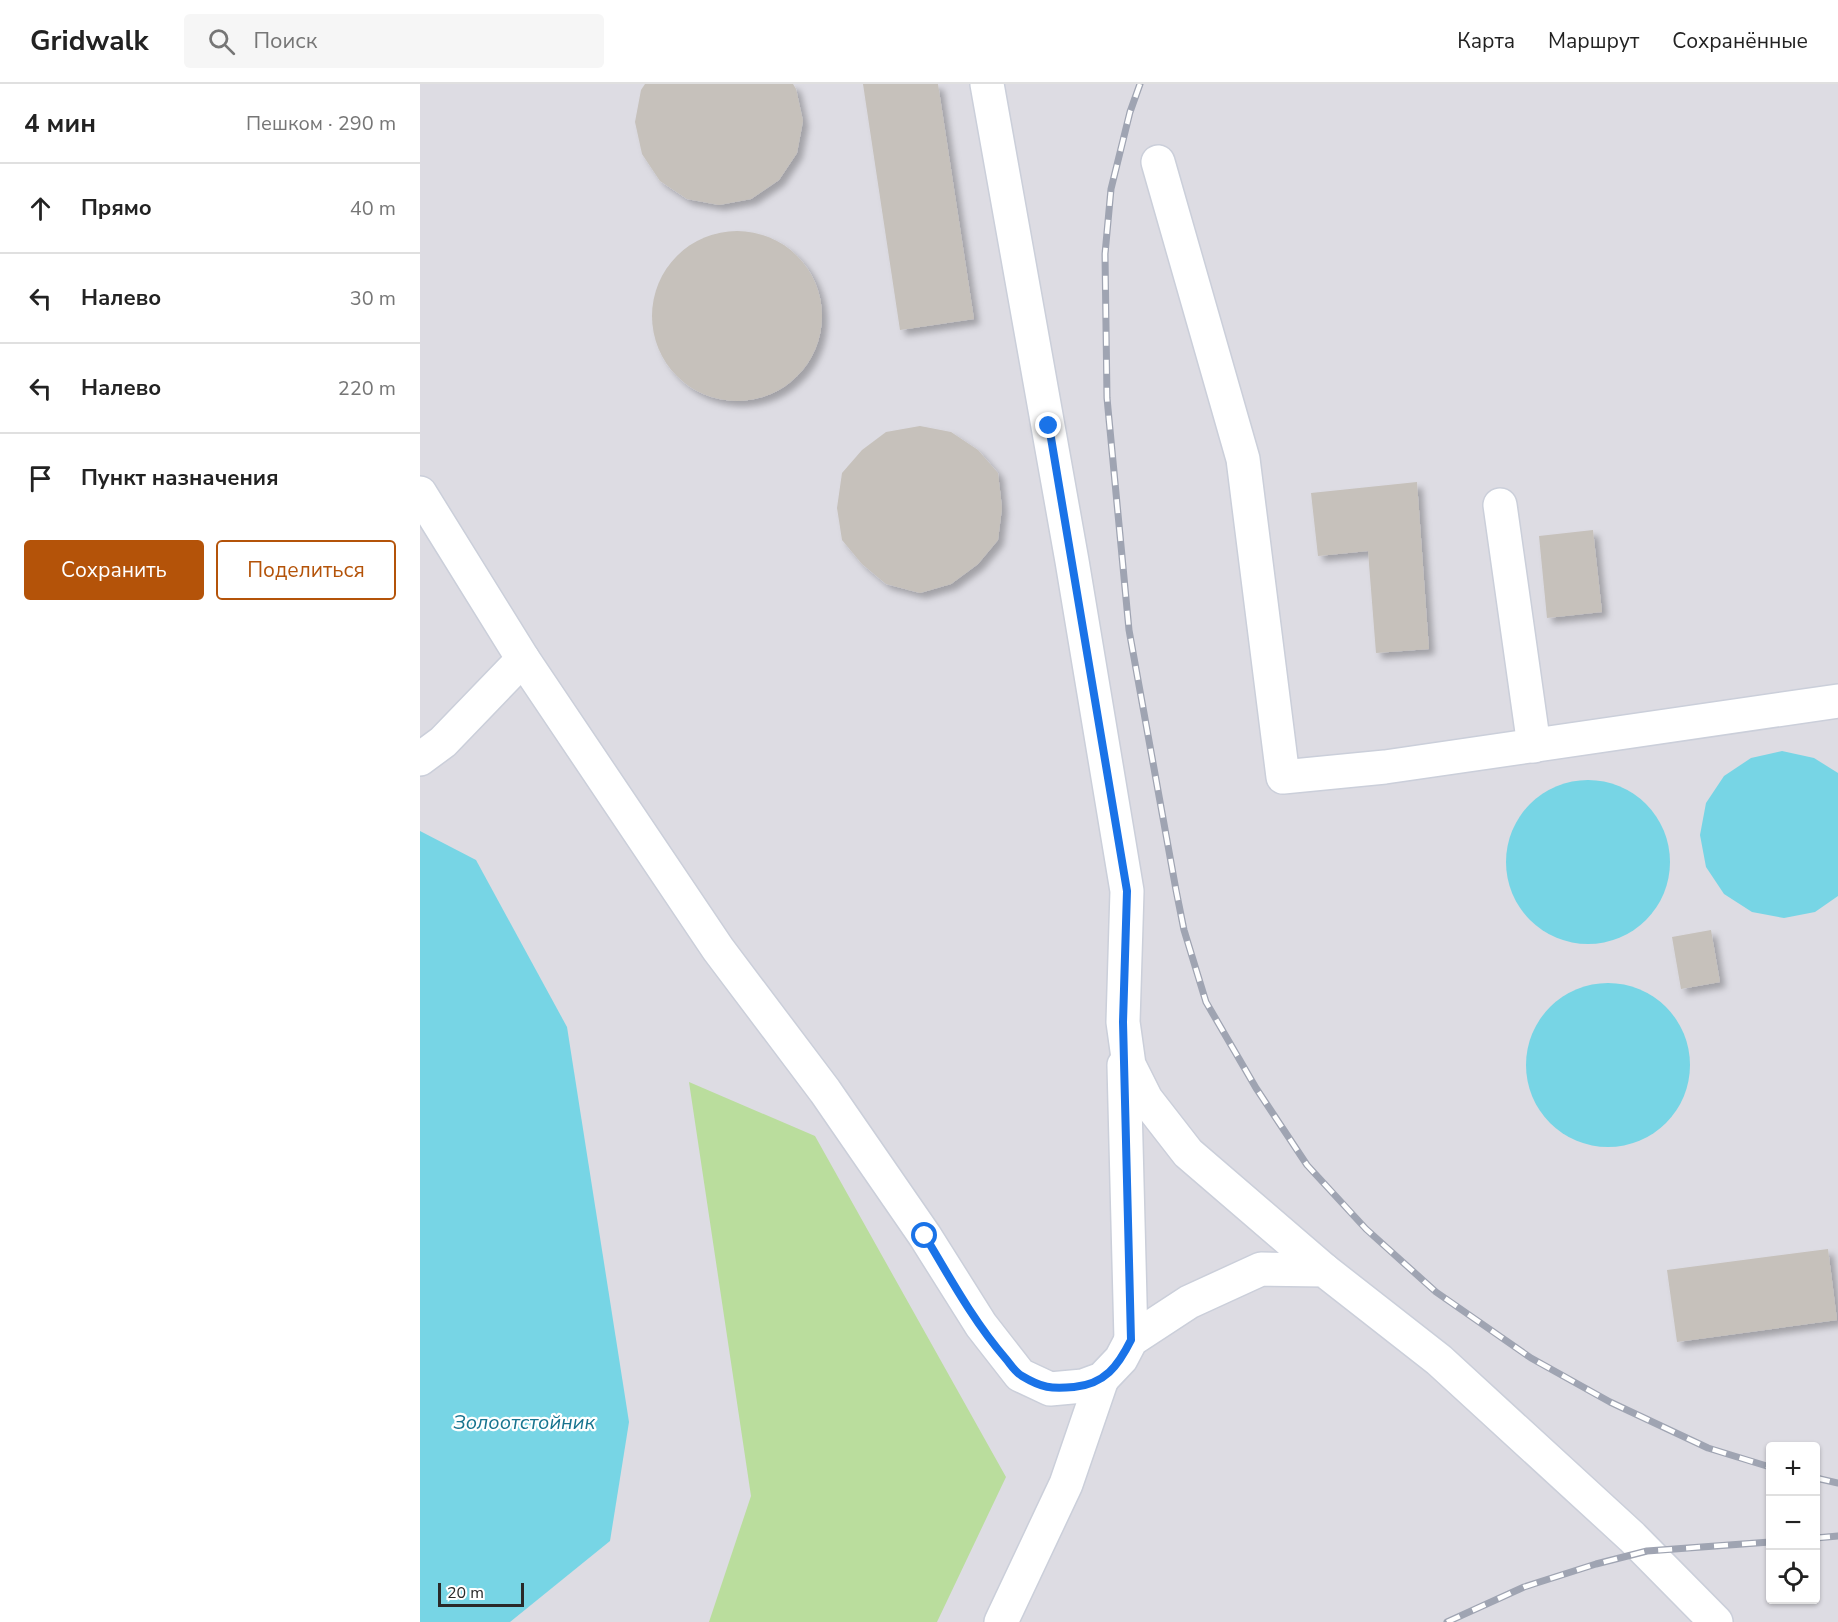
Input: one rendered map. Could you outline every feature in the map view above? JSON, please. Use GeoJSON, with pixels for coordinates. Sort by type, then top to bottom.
{"type":"FeatureCollection","features":[{"type":"Feature","properties":{"kind":"lane"},"geometry":{"type":"LineString","coordinates":[[987,84],[1070,549],[1127,891],[1123,1022],[1131,1340]]}},
{"type":"Feature","properties":{"kind":"lane"},"geometry":{"type":"LineString","coordinates":[[1158,162],[1243,459],[1283,777],[1385,767],[1838,701]]}},
{"type":"Feature","properties":{"kind":"lane"},"geometry":{"type":"LineString","coordinates":[[420,493],[523,659],[718,949],[825,1091],[925,1236],[956,1288],[997,1348],[1020,1375],[1050,1389],[1083,1386],[1102,1379]]}},
{"type":"Feature","properties":{"kind":"lane"},"geometry":{"type":"LineString","coordinates":[[1500,505],[1534,746]]}},
{"type":"Feature","properties":{"kind":"lane"},"geometry":{"type":"LineString","coordinates":[[420,759],[443,742],[523,659]]}},
{"type":"Feature","properties":{"kind":"lane"},"geometry":{"type":"LineString","coordinates":[[1123,1022],[1129,1065],[1146,1099],[1188,1153],[1324,1270],[1439,1360],[1639,1544],[1716,1622]]}},
{"type":"Feature","properties":{"kind":"lane"},"geometry":{"type":"LineString","coordinates":[[1000,1622],[1066,1484],[1102,1379],[1121,1359],[1131,1340],[1189,1302],[1261,1269],[1324,1270]]}},
{"type":"Feature","properties":{"kind":"shaded area"},"geometry":{"type":"Polygon","coordinates":[[[420,84],[1838,84],[1838,1622],[420,1622],[420,84]]]}},
{"type":"Feature","properties":{"kind":"green space"},"geometry":{"type":"Polygon","coordinates":[[[689,1082],[815,1136],[1006,1477],[937,1622],[709,1622],[751,1496],[689,1082]]]}},
{"type":"Feature","properties":{"kind":"water"},"geometry":{"type":"Polygon","coordinates":[[[1782,751],[1814,758],[1838,773],[1838,896],[1815,912],[1784,918],[1752,912],[1724,894],[1706,867],[1700,835],[1706,803],[1724,776],[1751,758],[1782,751]]]}},
{"type":"Feature","properties":{"kind":"water"},"geometry":{"type":"Polygon","coordinates":[[[1588,780],[1619,786],[1646,804],[1664,831],[1670,862],[1664,893],[1646,920],[1619,938],[1588,944],[1557,938],[1530,920],[1512,893],[1506,862],[1512,831],[1530,804],[1557,786],[1588,780]]]}},
{"type":"Feature","properties":{"kind":"water","name":"Золоотстойник"},"geometry":{"type":"Polygon","coordinates":[[[420,831],[476,860],[567,1027],[629,1422],[610,1541],[510,1622],[420,1622],[420,831]]]}},
{"type":"Feature","properties":{"kind":"water"},"geometry":{"type":"Polygon","coordinates":[[[1608,983],[1624,984],[1639,989],[1666,1007],[1684,1034],[1689,1049],[1689,1081],[1684,1096],[1666,1123],[1639,1141],[1624,1146],[1608,1147],[1592,1146],[1577,1141],[1550,1123],[1532,1096],[1527,1081],[1526,1065],[1527,1049],[1532,1034],[1550,1007],[1577,989],[1592,984],[1608,983]]]}},
{"type":"Feature","properties":{"kind":"building"},"geometry":{"type":"Polygon","coordinates":[[[645,84],[793,84],[803,121],[797,153],[779,180],[751,199],[719,205],[687,199],[660,181],[642,154],[635,122],[641,90],[645,84]]]}},
{"type":"Feature","properties":{"kind":"building"},"geometry":{"type":"Polygon","coordinates":[[[863,84],[938,84],[974,319],[900,330],[863,84]]]}},
{"type":"Feature","properties":{"kind":"building"},"geometry":{"type":"Polygon","coordinates":[[[737,231],[754,232],[770,237],[797,256],[816,283],[821,299],[821,333],[816,349],[797,376],[770,395],[754,400],[737,401],[720,400],[704,395],[677,376],[658,349],[653,333],[652,316],[653,299],[658,283],[677,256],[704,237],[720,232],[737,231]]]}},
{"type":"Feature","properties":{"kind":"building"},"geometry":{"type":"Polygon","coordinates":[[[920,426],[951,432],[978,450],[998,473],[1002,508],[998,540],[978,564],[951,584],[920,593],[886,584],[862,564],[842,540],[837,508],[842,473],[862,450],[886,432],[920,426]]]}},
{"type":"Feature","properties":{"kind":"building"},"geometry":{"type":"Polygon","coordinates":[[[1417,482],[1429,649],[1376,653],[1368,551],[1318,556],[1311,493],[1417,482]]]}},
{"type":"Feature","properties":{"kind":"building"},"geometry":{"type":"Polygon","coordinates":[[[1593,530],[1602,612],[1547,618],[1539,536],[1593,530]]]}},
{"type":"Feature","properties":{"kind":"building"},"geometry":{"type":"Polygon","coordinates":[[[1711,930],[1720,982],[1681,989],[1672,937],[1711,930]]]}},
{"type":"Feature","properties":{"kind":"building"},"geometry":{"type":"Polygon","coordinates":[[[1828,1249],[1837,1320],[1677,1342],[1667,1270],[1828,1249]]]}},
{"type":"Feature","properties":{"kind":"railway"},"geometry":{"type":"LineString","coordinates":[[1140,84],[1130,112],[1111,189],[1105,254],[1107,398],[1129,630],[1184,930],[1206,1002],[1256,1088],[1307,1165],[1366,1229],[1436,1292],[1531,1358],[1610,1402],[1708,1448],[1766,1466]]}},
{"type":"Feature","properties":{"kind":"railway"},"geometry":{"type":"LineString","coordinates":[[1820,1479],[1838,1483]]}},
{"type":"Feature","properties":{"kind":"railway"},"geometry":{"type":"LineString","coordinates":[[1820,1538],[1838,1536]]}},
{"type":"Feature","properties":{"kind":"railway"},"geometry":{"type":"LineString","coordinates":[[1447,1622],[1524,1587],[1596,1564],[1647,1551],[1766,1542]]}},
{"type":"Feature","properties":{"kind":"route"},"geometry":{"type":"LineString","coordinates":[[925,1236],[981,1325],[1020,1375],[1050,1389],[1083,1386],[1102,1379],[1121,1359],[1131,1340],[1123,1022],[1127,891],[1049,426]]}}]}
